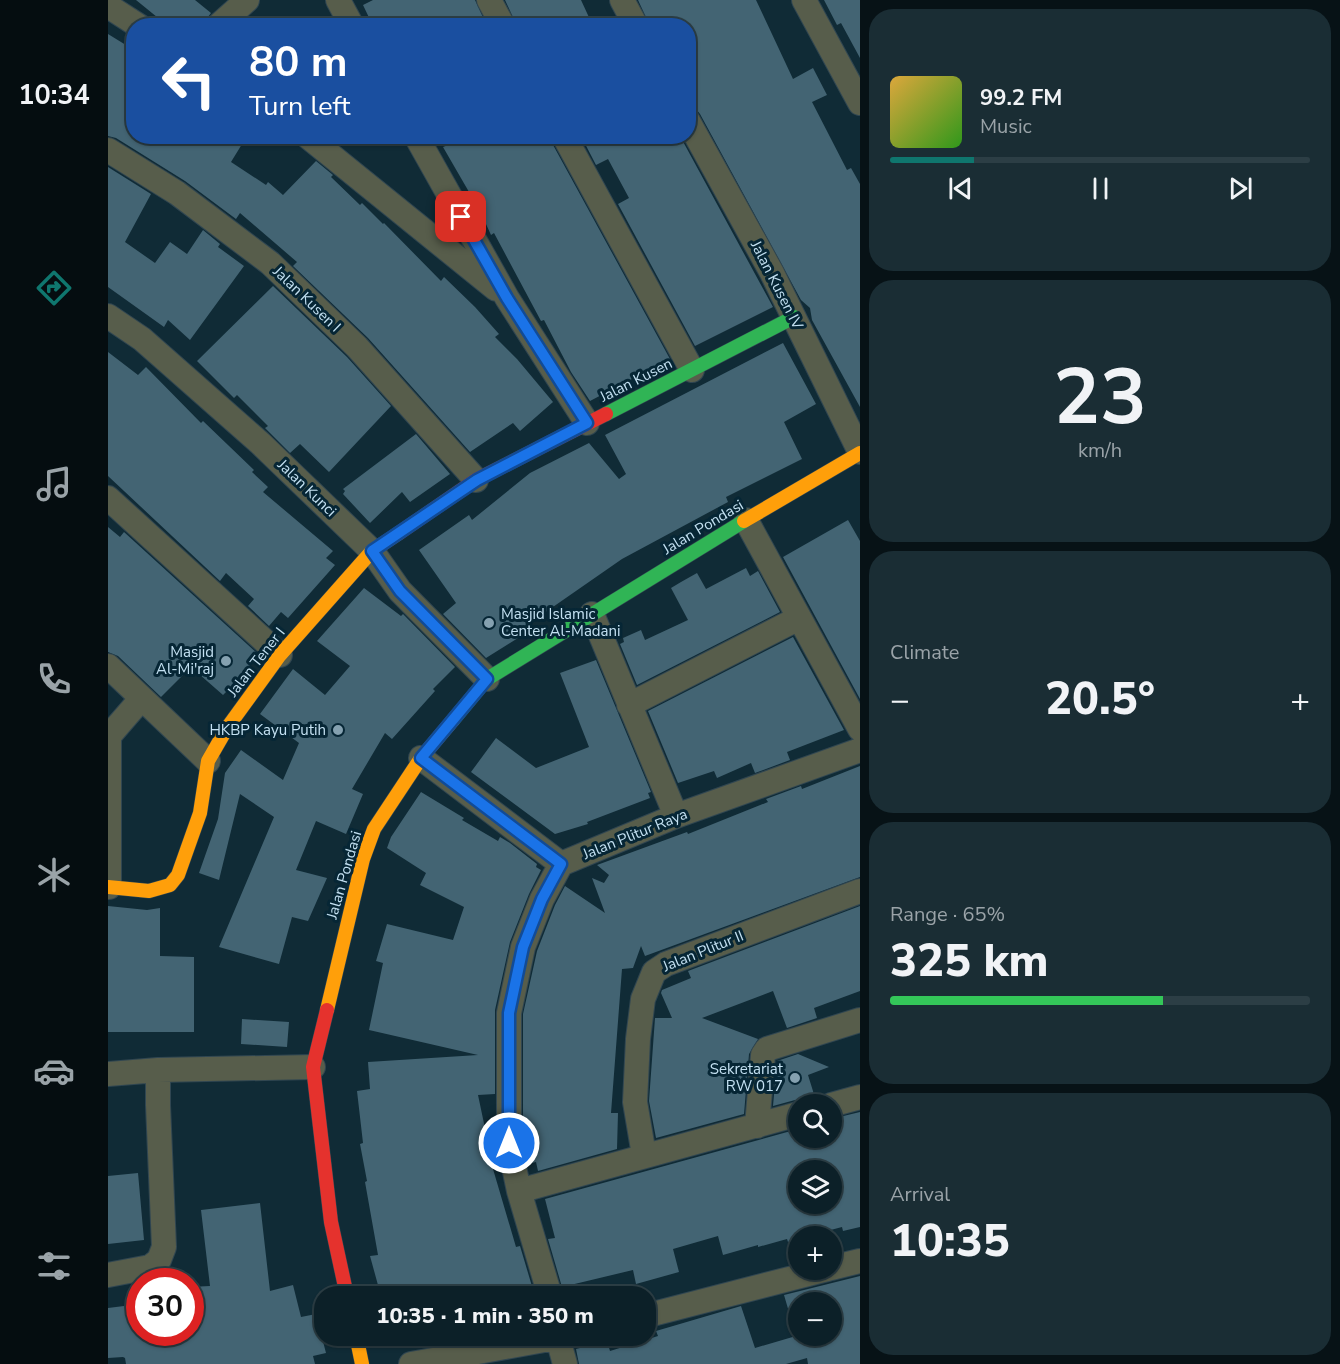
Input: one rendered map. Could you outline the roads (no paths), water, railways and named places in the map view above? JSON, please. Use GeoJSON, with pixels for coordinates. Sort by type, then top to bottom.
{"type":"FeatureCollection","features":[{"type":"Feature","properties":{"kind":"street"},"geometry":{"type":"LineString","coordinates":[[227,18],[247,0]]}},
{"type":"Feature","properties":{"kind":"street"},"geometry":{"type":"LineString","coordinates":[[338,0],[348,18]]}},
{"type":"Feature","properties":{"kind":"street"},"geometry":{"type":"LineString","coordinates":[[489,0],[499,18]]}},
{"type":"Feature","properties":{"kind":"street"},"geometry":{"type":"LineString","coordinates":[[622,0],[632,18]]}},
{"type":"Feature","properties":{"kind":"street"},"geometry":{"type":"LineString","coordinates":[[804,0],[860,103]]}},
{"type":"Feature","properties":{"kind":"street"},"geometry":{"type":"LineString","coordinates":[[108,6],[127,18]]}},
{"type":"Feature","properties":{"kind":"street","name":"Jalan Kusen IV"},"geometry":{"type":"LineString","coordinates":[[696,135],[772,273],[860,453]]}},
{"type":"Feature","properties":{"kind":"street"},"geometry":{"type":"LineString","coordinates":[[317,144],[507,298]]}},
{"type":"Feature","properties":{"kind":"street"},"geometry":{"type":"LineString","coordinates":[[420,144],[507,298],[587,423]]}},
{"type":"Feature","properties":{"kind":"street"},"geometry":{"type":"LineString","coordinates":[[568,144],[692,370]]}},
{"type":"Feature","properties":{"kind":"street","name":"Jalan Kusen I"},"geometry":{"type":"LineString","coordinates":[[108,150],[177,194],[270,263],[357,347],[477,480]]}},
{"type":"Feature","properties":{"kind":"street","name":"Jalan Kunci"},"geometry":{"type":"LineString","coordinates":[[108,316],[142,339],[260,443],[372,551],[400,591],[487,679]]}},
{"type":"Feature","properties":{"kind":"street","name":"Jalan Kusen"},"geometry":{"type":"LineString","coordinates":[[372,551],[477,480],[794,317]]}},
{"type":"Feature","properties":{"kind":"street","name":"Jalan Pondasi"},"geometry":{"type":"LineString","coordinates":[[345,1286],[331,1222],[314,1067],[363,860],[374,829],[388,806],[421,758],[487,679],[860,453]]}},
{"type":"Feature","properties":{"kind":"street"},"geometry":{"type":"LineString","coordinates":[[108,498],[280,655]]}},
{"type":"Feature","properties":{"kind":"street"},"geometry":{"type":"LineString","coordinates":[[746,520],[860,729]]}},
{"type":"Feature","properties":{"kind":"street","name":"Jalan Tener I"},"geometry":{"type":"LineString","coordinates":[[108,887],[149,891],[161,889],[170,885],[178,875],[200,813],[208,761],[227,728],[280,655],[372,551]]}},
{"type":"Feature","properties":{"kind":"street"},"geometry":{"type":"LineString","coordinates":[[592,614],[676,816]]}},
{"type":"Feature","properties":{"kind":"street"},"geometry":{"type":"LineString","coordinates":[[629,705],[799,618]]}},
{"type":"Feature","properties":{"kind":"street"},"geometry":{"type":"LineString","coordinates":[[108,666],[208,761]]}},
{"type":"Feature","properties":{"kind":"street"},"geometry":{"type":"LineString","coordinates":[[108,887],[109,736],[141,699]]}},
{"type":"Feature","properties":{"kind":"street","name":"Jalan Plitur Raya"},"geometry":{"type":"LineString","coordinates":[[561,864],[676,816],[860,750]]}},
{"type":"Feature","properties":{"kind":"street"},"geometry":{"type":"LineString","coordinates":[[421,758],[561,864],[542,899],[523,947],[509,1013],[509,1143],[519,1191],[547,1286]]}},
{"type":"Feature","properties":{"kind":"street","name":"Jalan Plitur II"},"geometry":{"type":"LineString","coordinates":[[644,1155],[635,1102],[638,1040],[643,999],[654,972],[666,964],[860,891]]}},
{"type":"Feature","properties":{"kind":"street"},"geometry":{"type":"LineString","coordinates":[[757,1125],[763,1055],[767,1049],[860,1020]]}},
{"type":"Feature","properties":{"kind":"street"},"geometry":{"type":"LineString","coordinates":[[108,1074],[158,1070],[314,1067]]}},
{"type":"Feature","properties":{"kind":"street"},"geometry":{"type":"LineString","coordinates":[[108,1275],[150,1267],[159,1260],[164,1247],[158,1070]]}},
{"type":"Feature","properties":{"kind":"street"},"geometry":{"type":"LineString","coordinates":[[842,1102],[860,1097]]}},
{"type":"Feature","properties":{"kind":"street"},"geometry":{"type":"LineString","coordinates":[[519,1191],[788,1117]]}},
{"type":"Feature","properties":{"kind":"street"},"geometry":{"type":"LineString","coordinates":[[842,1266],[860,1261]]}},
{"type":"Feature","properties":{"kind":"street"},"geometry":{"type":"LineString","coordinates":[[656,1313],[788,1280]]}},
{"type":"Feature","properties":{"kind":"street"},"geometry":{"type":"LineString","coordinates":[[358,1346],[362,1364]]}},
{"type":"Feature","properties":{"kind":"street"},"geometry":{"type":"LineString","coordinates":[[411,1364],[508,1346]]}},
{"type":"Feature","properties":{"kind":"street"},"geometry":{"type":"LineString","coordinates":[[563,1346],[565,1364]]}},
{"type":"Feature","properties":{"kind":"place","name":"Masjid Islamic Center Al-Madani"},"geometry":{"type":"Point","coordinates":[489,623]}},
{"type":"Feature","properties":{"kind":"place","name":"Masjid Al-Mi'raj"},"geometry":{"type":"Point","coordinates":[226,661]}},
{"type":"Feature","properties":{"kind":"place","name":"HKBP Kayu Putih"},"geometry":{"type":"Point","coordinates":[338,730]}},
{"type":"Feature","properties":{"kind":"place","name":"Sekretariat RW 017"},"geometry":{"type":"Point","coordinates":[795,1078]}}]}
